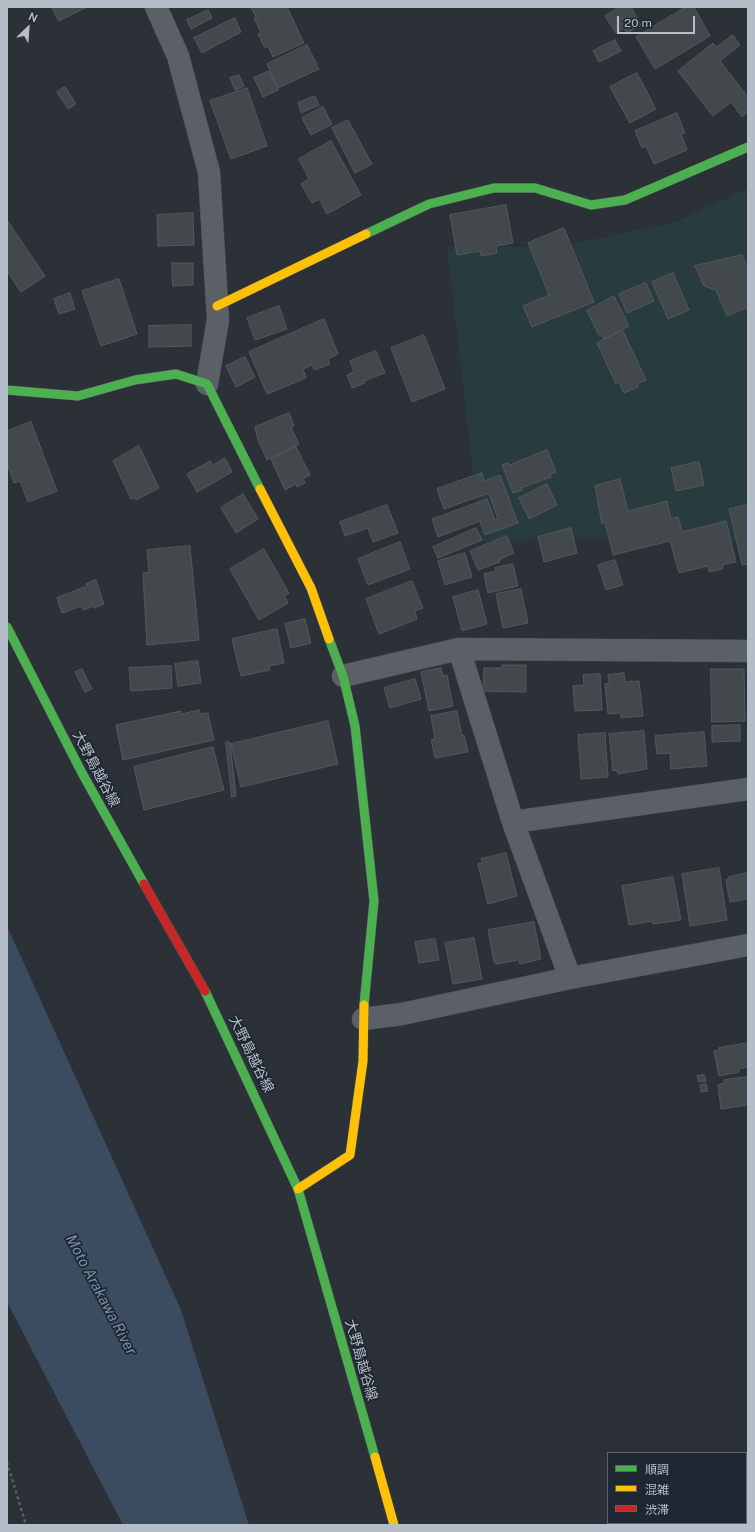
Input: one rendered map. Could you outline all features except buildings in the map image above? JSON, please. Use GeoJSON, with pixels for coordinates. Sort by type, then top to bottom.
{"type":"FeatureCollection","features":[{"type":"Feature","properties":{"kind":"street"},"geometry":{"type":"LineString","coordinates":[[156,7],[178,56],[209,172],[218,320],[207,384],[311,588],[343,676],[355,726],[374,901],[363,1019],[363,1061],[350,1155],[298,1189]]}},
{"type":"Feature","properties":{"kind":"street"},"geometry":{"type":"LineString","coordinates":[[217,306],[429,204],[494,188],[535,188],[591,205],[625,200],[748,147]]}},
{"type":"Feature","properties":{"kind":"street"},"geometry":{"type":"LineString","coordinates":[[7,390],[78,396],[135,380],[176,374],[207,384]]}},
{"type":"Feature","properties":{"kind":"street","name":"大野島越谷線"},"geometry":{"type":"LineString","coordinates":[[7,627],[82,773],[209,998],[298,1189],[394,1525]]}},
{"type":"Feature","properties":{"kind":"street"},"geometry":{"type":"LineString","coordinates":[[343,676],[459,649],[748,651]]}},
{"type":"Feature","properties":{"kind":"street"},"geometry":{"type":"LineString","coordinates":[[459,649],[513,822],[570,978]]}},
{"type":"Feature","properties":{"kind":"street"},"geometry":{"type":"LineString","coordinates":[[513,822],[748,789]]}},
{"type":"Feature","properties":{"kind":"street"},"geometry":{"type":"LineString","coordinates":[[363,1019],[402,1014],[570,978],[748,945]]}},
{"type":"Feature","properties":{"kind":"path"},"geometry":{"type":"LineString","coordinates":[[7,1462],[26,1525]]}},
{"type":"Feature","properties":{"kind":"shaded area"},"geometry":{"type":"Polygon","coordinates":[[[748,188],[748,542],[626,539],[481,541],[447,247],[558,247],[675,222],[748,188]]]}},
{"type":"Feature","properties":{"kind":"water","name":"Moto Arakawa River"},"geometry":{"type":"Polygon","coordinates":[[[7,926],[181,1310],[249,1525],[123,1525],[7,1302],[7,926]]]}},
{"type":"Feature","properties":{"kind":"traffic: fast"},"geometry":{"type":"LineString","coordinates":[[366,234],[429,204],[494,188],[535,188],[591,205],[625,200],[748,147]]}},
{"type":"Feature","properties":{"kind":"traffic: fast"},"geometry":{"type":"LineString","coordinates":[[7,390],[78,396],[135,380],[176,374],[207,384],[260,489]]}},
{"type":"Feature","properties":{"kind":"traffic: fast"},"geometry":{"type":"LineString","coordinates":[[7,627],[82,773],[144,884]]}},
{"type":"Feature","properties":{"kind":"traffic: fast"},"geometry":{"type":"LineString","coordinates":[[329,639],[343,676],[355,726],[374,901],[364,1005]]}},
{"type":"Feature","properties":{"kind":"traffic: fast"},"geometry":{"type":"LineString","coordinates":[[205,991],[298,1189],[375,1457]]}},
{"type":"Feature","properties":{"kind":"traffic: slow"},"geometry":{"type":"LineString","coordinates":[[217,306],[366,234]]}},
{"type":"Feature","properties":{"kind":"traffic: slow"},"geometry":{"type":"LineString","coordinates":[[260,489],[311,588],[329,639]]}},
{"type":"Feature","properties":{"kind":"traffic: slow"},"geometry":{"type":"LineString","coordinates":[[298,1189],[350,1155],[363,1061],[364,1005]]}},
{"type":"Feature","properties":{"kind":"traffic: slow"},"geometry":{"type":"LineString","coordinates":[[375,1457],[394,1525]]}},
{"type":"Feature","properties":{"kind":"traffic: jam"},"geometry":{"type":"LineString","coordinates":[[144,884],[205,991]]}}]}
